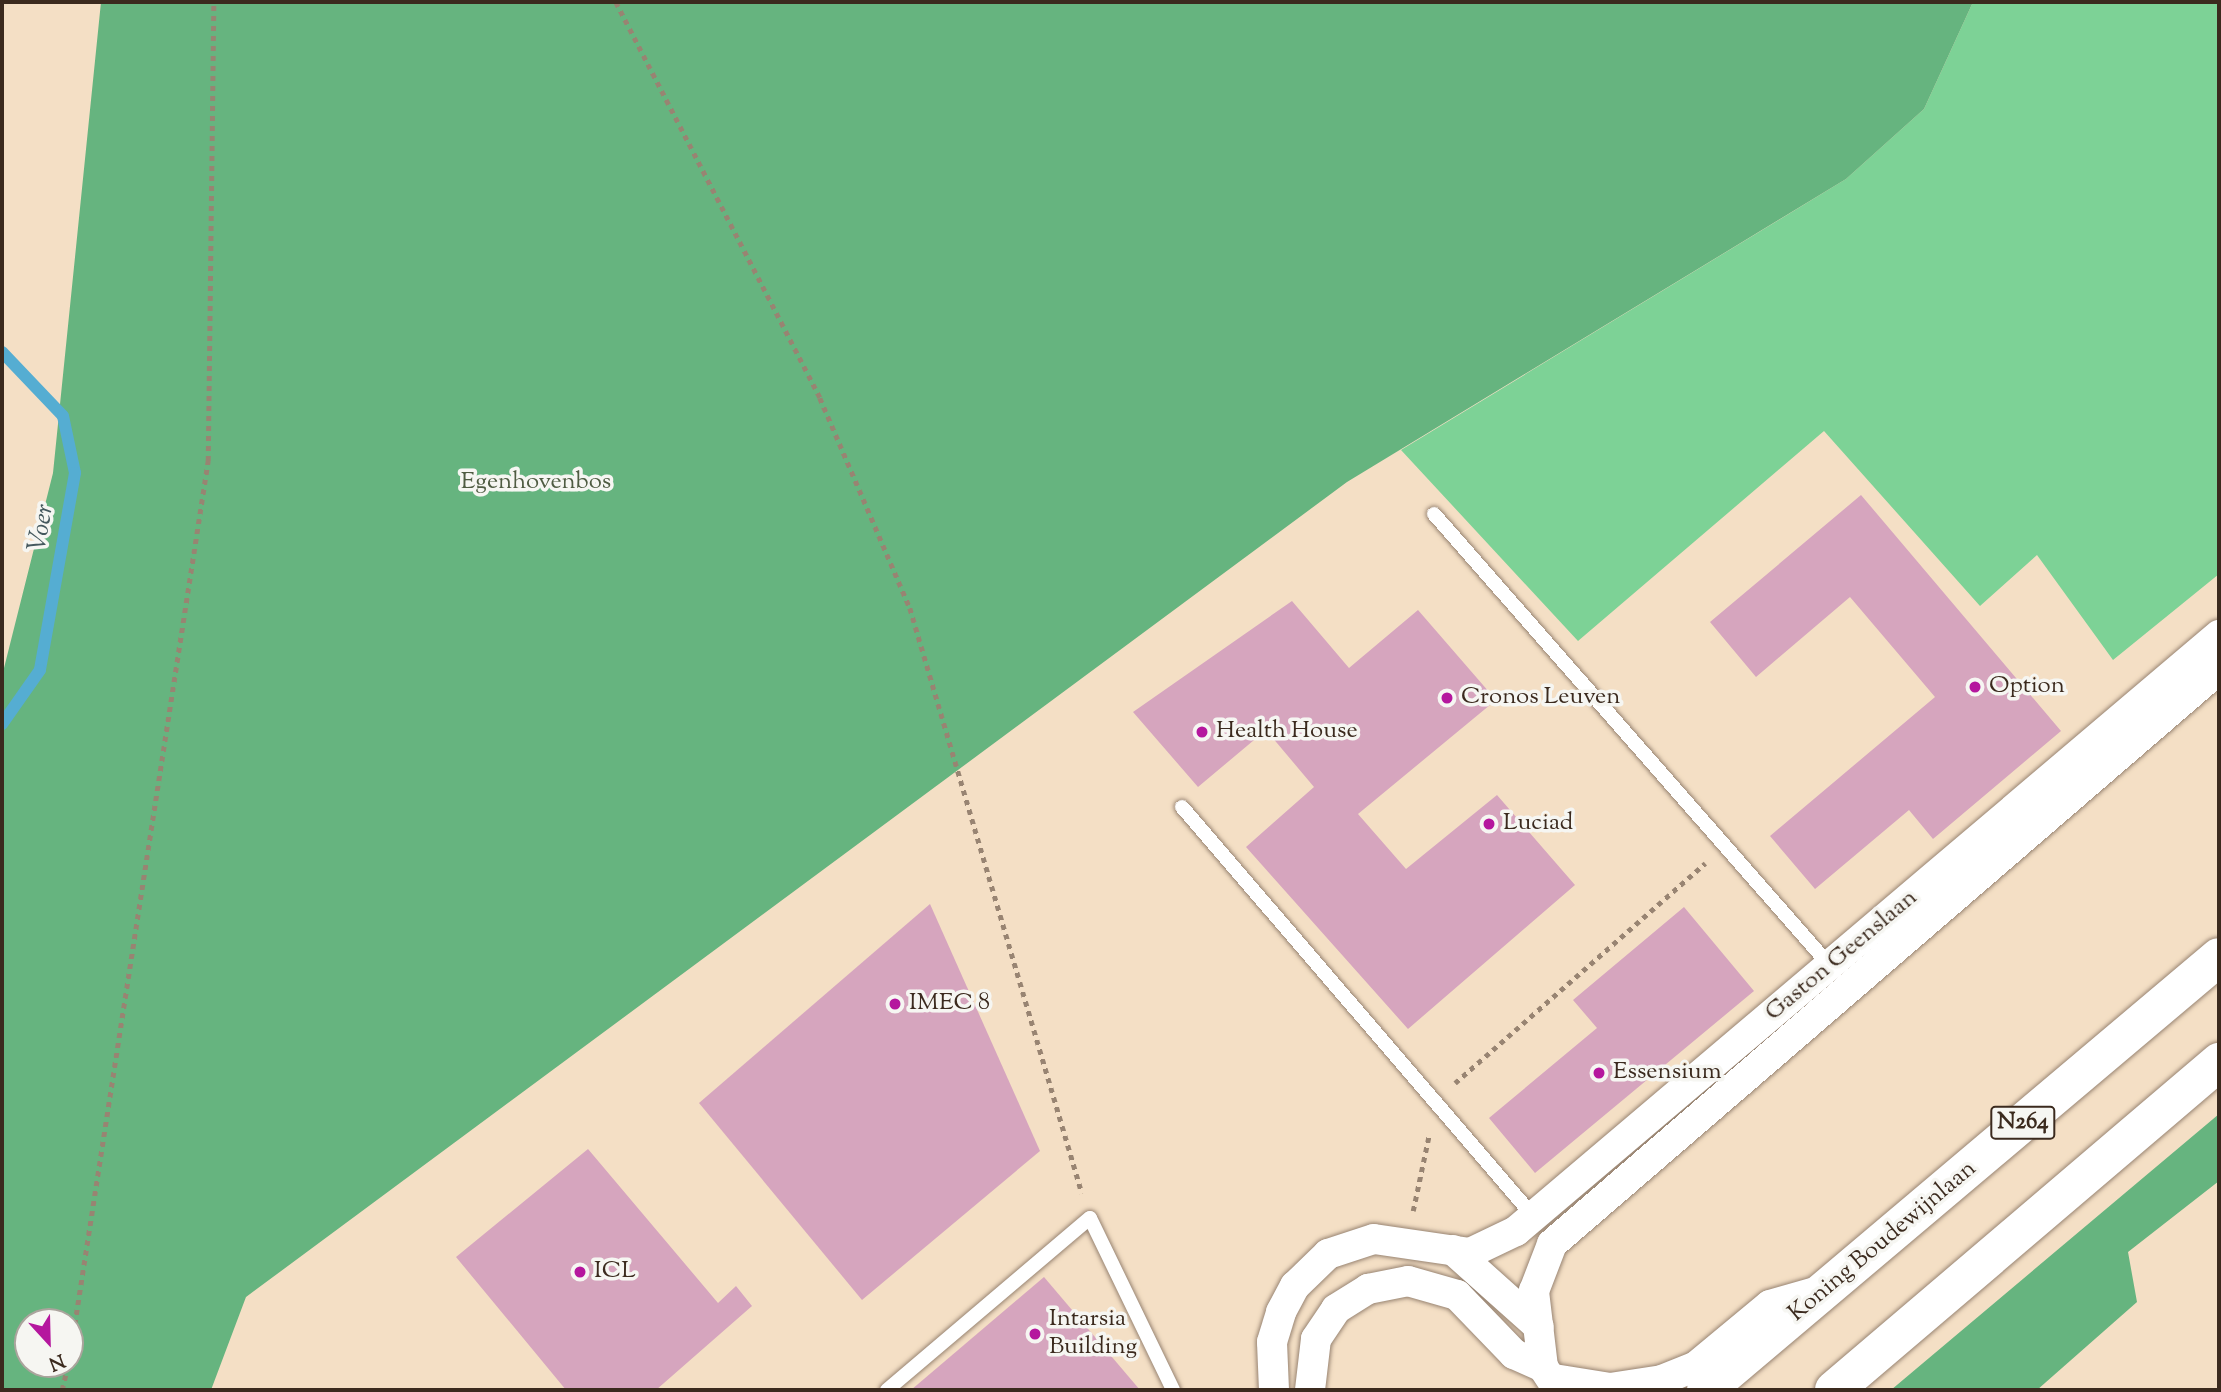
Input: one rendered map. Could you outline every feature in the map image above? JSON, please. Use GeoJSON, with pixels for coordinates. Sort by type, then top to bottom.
{"type":"FeatureCollection","features":[{"type":"Feature","properties":{"kind":"highway","name":"Koning Boudewijnlaan"},"geometry":{"type":"LineString","coordinates":[[1706,1390],[2219,957]]}},
{"type":"Feature","properties":{"kind":"highway"},"geometry":{"type":"LineString","coordinates":[[1834,1390],[2219,1062]]}},
{"type":"Feature","properties":{"kind":"street","name":"Gaston Geenslaan"},"geometry":{"type":"LineString","coordinates":[[1552,1379],[1533,1307],[1536,1278],[1552,1244],[1839,977],[2219,635]]}},
{"type":"Feature","properties":{"kind":"street","name":"Gaston Geenslaan"},"geometry":{"type":"LineString","coordinates":[[1274,1390],[1272,1342],[1281,1312],[1295,1286],[1328,1254],[1374,1238],[1452,1250],[1486,1248],[1534,1217],[1839,977],[2219,669]]}},
{"type":"Feature","properties":{"kind":"street"},"geometry":{"type":"LineString","coordinates":[[1452,1250],[1539,1328]]}},
{"type":"Feature","properties":{"kind":"street"},"geometry":{"type":"LineString","coordinates":[[1310,1390],[1309,1367],[1324,1324],[1352,1298],[1393,1283],[1443,1287],[1514,1354],[1552,1379],[1610,1388],[1662,1380],[1695,1367],[1770,1306],[1827,1289]]}},
{"type":"Feature","properties":{"kind":"lane"},"geometry":{"type":"LineString","coordinates":[[1434,514],[1839,977]]}},
{"type":"Feature","properties":{"kind":"lane"},"geometry":{"type":"LineString","coordinates":[[1182,807],[1534,1217]]}},
{"type":"Feature","properties":{"kind":"lane"},"geometry":{"type":"LineString","coordinates":[[887,1390],[1090,1218],[1173,1390]]}},
{"type":"Feature","properties":{"kind":"path"},"geometry":{"type":"LineString","coordinates":[[77,1308],[208,461],[214,2]]}},
{"type":"Feature","properties":{"kind":"path"},"geometry":{"type":"LineString","coordinates":[[616,2],[820,398],[910,608],[1090,1218]]}},
{"type":"Feature","properties":{"kind":"path"},"geometry":{"type":"LineString","coordinates":[[1412,1217],[1420,1150],[1459,1076],[1725,846]]}},
{"type":"Feature","properties":{"kind":"green space","name":"Egenhovenbos"},"geometry":{"type":"Polygon","coordinates":[[[101,2],[1973,2],[1924,109],[1846,179],[1347,482],[246,1297],[211,1390],[2,1390],[2,676],[53,473],[101,2]]]}},
{"type":"Feature","properties":{"kind":"green space"},"geometry":{"type":"Polygon","coordinates":[[[1973,2],[2219,2],[2219,574],[2113,660],[2037,555],[1980,606],[1824,431],[1578,641],[1401,450],[1846,179],[1924,109],[1973,2]]]}},
{"type":"Feature","properties":{"kind":"green space"},"geometry":{"type":"Polygon","coordinates":[[[2219,1114],[2219,1181],[2128,1252],[2137,1302],[2037,1390],[1891,1390],[2219,1114]]]}},
{"type":"Feature","properties":{"kind":"building","name":"Option"},"geometry":{"type":"Polygon","coordinates":[[[1861,495],[2061,731],[1933,839],[1909,810],[1815,889],[1770,836],[1935,697],[1850,597],[1756,677],[1710,622],[1861,495]]]}},
{"type":"Feature","properties":{"kind":"building"},"geometry":{"type":"Polygon","coordinates":[[[1292,601],[1349,668],[1418,610],[1496,700],[1358,814],[1406,869],[1497,795],[1575,885],[1408,1029],[1246,847],[1314,787],[1266,730],[1198,787],[1133,712],[1292,601]]]}},
{"type":"Feature","properties":{"kind":"building","name":"IMEC 8"},"geometry":{"type":"Polygon","coordinates":[[[930,904],[1040,1151],[862,1300],[699,1103],[930,904]]]}},
{"type":"Feature","properties":{"kind":"building","name":"Essensium"},"geometry":{"type":"Polygon","coordinates":[[[1684,907],[1754,991],[1535,1173],[1489,1118],[1597,1028],[1573,1000],[1684,907]]]}},
{"type":"Feature","properties":{"kind":"building","name":"ICL"},"geometry":{"type":"Polygon","coordinates":[[[588,1149],[718,1303],[736,1286],[752,1306],[656,1390],[566,1390],[456,1257],[588,1149]]]}},
{"type":"Feature","properties":{"kind":"building","name":"Intarsia Building"},"geometry":{"type":"Polygon","coordinates":[[[1044,1277],[1140,1390],[911,1390],[1044,1277]]]}},
{"type":"Feature","properties":{"kind":"waterway","name":"Voer"},"geometry":{"type":"LineString","coordinates":[[2,352],[63,416],[75,473],[40,670],[2,724]]}},
{"type":"Feature","properties":{"kind":"place","name":"Option"},"geometry":{"type":"Point","coordinates":[1975,687]}},
{"type":"Feature","properties":{"kind":"place","name":"Cronos Leuven"},"geometry":{"type":"Point","coordinates":[1447,698]}},
{"type":"Feature","properties":{"kind":"place","name":"Health House"},"geometry":{"type":"Point","coordinates":[1202,732]}},
{"type":"Feature","properties":{"kind":"place","name":"Luciad"},"geometry":{"type":"Point","coordinates":[1489,824]}},
{"type":"Feature","properties":{"kind":"place","name":"IMEC 8"},"geometry":{"type":"Point","coordinates":[895,1004]}},
{"type":"Feature","properties":{"kind":"place","name":"Essensium"},"geometry":{"type":"Point","coordinates":[1599,1073]}},
{"type":"Feature","properties":{"kind":"place","name":"ICL"},"geometry":{"type":"Point","coordinates":[580,1272]}},
{"type":"Feature","properties":{"kind":"place","name":"Intarsia Building"},"geometry":{"type":"Point","coordinates":[1035,1334]}}]}
